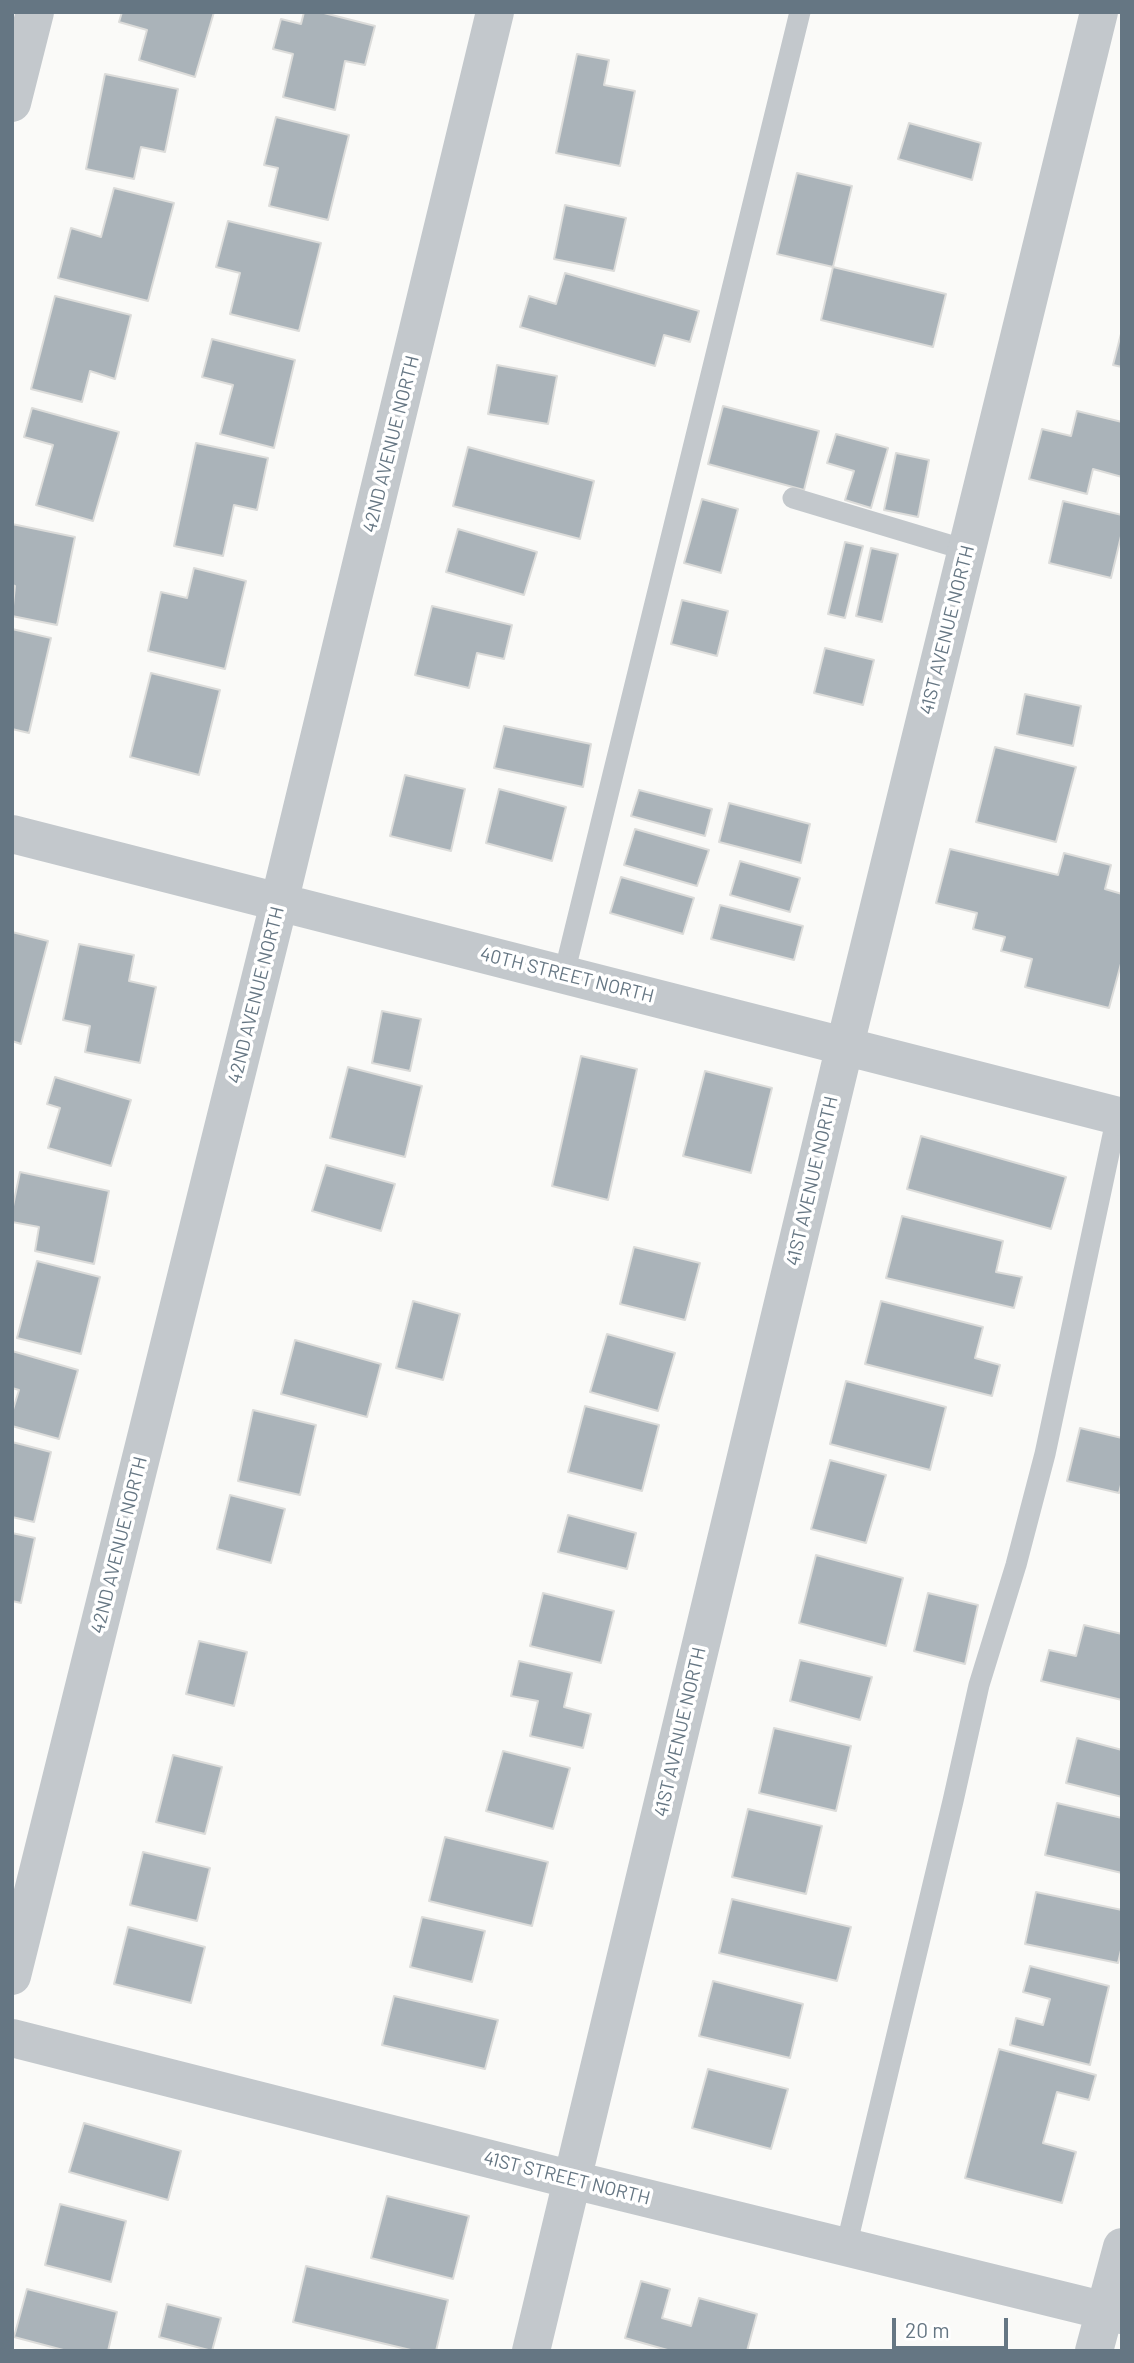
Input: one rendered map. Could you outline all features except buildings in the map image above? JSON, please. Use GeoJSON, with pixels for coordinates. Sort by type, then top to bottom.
{"type":"FeatureCollection","features":[{"type":"Feature","properties":{"kind":"street"},"geometry":{"type":"LineString","coordinates":[[12,103],[35,12]]}},
{"type":"Feature","properties":{"kind":"street","name":"42ND AVENUE NORTH"},"geometry":{"type":"LineString","coordinates":[[12,1976],[279,903],[495,12]]}},
{"type":"Feature","properties":{"kind":"street","name":"41ST AVENUE NORTH"},"geometry":{"type":"LineString","coordinates":[[531,2351],[845,1045],[1099,12]]}},
{"type":"Feature","properties":{"kind":"street","name":"40TH STREET NORTH"},"geometry":{"type":"LineString","coordinates":[[12,834],[1119,1116]]}},
{"type":"Feature","properties":{"kind":"street","name":"41ST STREET NORTH"},"geometry":{"type":"LineString","coordinates":[[12,2038],[1113,2313]]}},
{"type":"Feature","properties":{"kind":"street"},"geometry":{"type":"LineString","coordinates":[[1094,2351],[1113,2313],[1122,2247]]}},
{"type":"Feature","properties":{"kind":"lane"},"geometry":{"type":"LineString","coordinates":[[564,974],[800,12]]}},
{"type":"Feature","properties":{"kind":"lane"},"geometry":{"type":"LineString","coordinates":[[793,498],[966,550]]}},
{"type":"Feature","properties":{"kind":"lane"},"geometry":{"type":"LineString","coordinates":[[846,2246],[979,1685],[1016,1565],[1045,1454],[1119,1116]]}}]}
